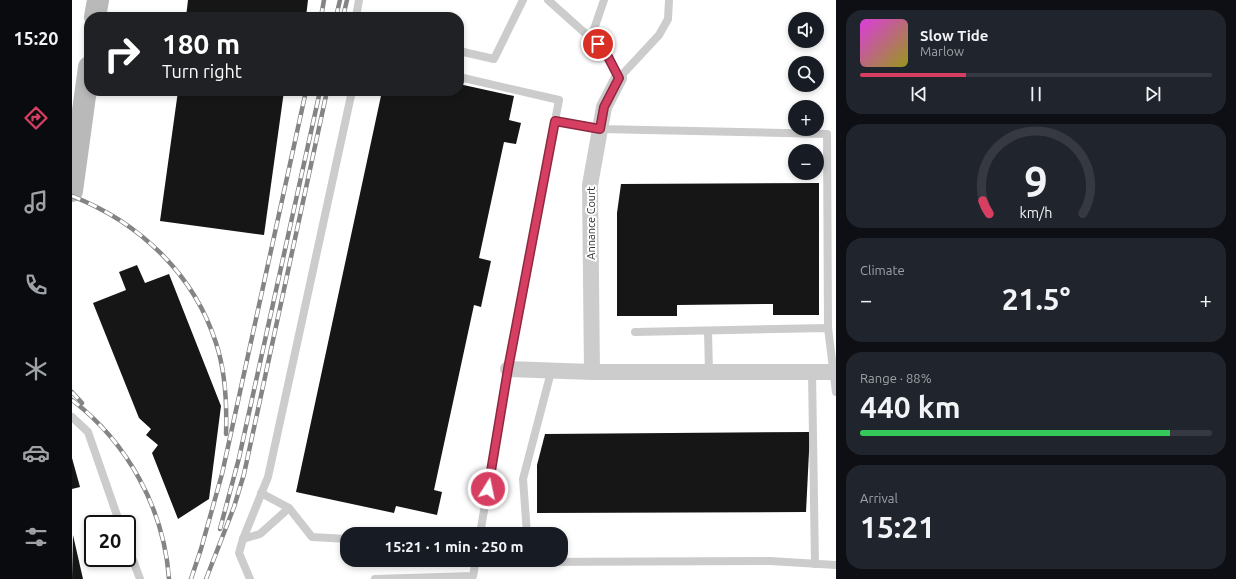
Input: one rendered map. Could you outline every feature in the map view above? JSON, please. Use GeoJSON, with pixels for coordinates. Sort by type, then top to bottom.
{"type":"FeatureCollection","features":[{"type":"Feature","properties":{"kind":"street"},"geometry":{"type":"LineString","coordinates":[[97,12],[98,0]]}},
{"type":"Feature","properties":{"kind":"street","name":"Annance Court"},"geometry":{"type":"LineString","coordinates":[[592,372],[590,185],[604,107],[619,78]]}},
{"type":"Feature","properties":{"kind":"street"},"geometry":{"type":"LineString","coordinates":[[72,191],[85,96]]}},
{"type":"Feature","properties":{"kind":"street"},"geometry":{"type":"LineString","coordinates":[[508,369],[550,372],[834,372]]}},
{"type":"Feature","properties":{"kind":"lane"},"geometry":{"type":"LineString","coordinates":[[357,12],[359,0]]}},
{"type":"Feature","properties":{"kind":"lane"},"geometry":{"type":"LineString","coordinates":[[464,53],[494,60],[523,0]]}},
{"type":"Feature","properties":{"kind":"lane"},"geometry":{"type":"LineString","coordinates":[[548,0],[605,51],[619,78],[659,35],[668,18],[669,0]]}},
{"type":"Feature","properties":{"kind":"lane"},"geometry":{"type":"LineString","coordinates":[[591,38],[604,0]]}},
{"type":"Feature","properties":{"kind":"lane"},"geometry":{"type":"LineString","coordinates":[[464,78],[559,100],[508,369],[481,527]]}},
{"type":"Feature","properties":{"kind":"lane"},"geometry":{"type":"LineString","coordinates":[[250,579],[240,553],[243,539],[268,477],[351,96]]}},
{"type":"Feature","properties":{"kind":"lane"},"geometry":{"type":"LineString","coordinates":[[555,121],[600,129],[827,134],[832,261],[828,328],[836,392]]}},
{"type":"Feature","properties":{"kind":"lane"},"geometry":{"type":"LineString","coordinates":[[635,332],[828,328]]}},
{"type":"Feature","properties":{"kind":"lane"},"geometry":{"type":"LineString","coordinates":[[708,331],[709,372]]}},
{"type":"Feature","properties":{"kind":"lane"},"geometry":{"type":"LineString","coordinates":[[526,527],[523,479],[550,372]]}},
{"type":"Feature","properties":{"kind":"lane"},"geometry":{"type":"LineString","coordinates":[[812,372],[815,564]]}},
{"type":"Feature","properties":{"kind":"lane"},"geometry":{"type":"LineString","coordinates":[[72,417],[88,432],[117,515]]}},
{"type":"Feature","properties":{"kind":"lane"},"geometry":{"type":"LineString","coordinates":[[261,493],[289,508],[312,537],[340,539]]}},
{"type":"Feature","properties":{"kind":"lane"},"geometry":{"type":"LineString","coordinates":[[243,539],[260,534],[289,508]]}},
{"type":"Feature","properties":{"kind":"lane"},"geometry":{"type":"LineString","coordinates":[[568,562],[770,561],[836,565]]}},
{"type":"Feature","properties":{"kind":"lane"},"geometry":{"type":"LineString","coordinates":[[136,567],[140,579]]}},
{"type":"Feature","properties":{"kind":"lane"},"geometry":{"type":"LineString","coordinates":[[375,579],[473,576],[475,567]]}},
{"type":"Feature","properties":{"kind":"building"},"geometry":{"type":"Polygon","coordinates":[[[188,0],[308,0],[307,12],[187,12],[188,0]]]}},
{"type":"Feature","properties":{"kind":"building"},"geometry":{"type":"Polygon","coordinates":[[[464,85],[514,96],[509,120],[521,123],[516,144],[504,142],[479,258],[491,261],[481,307],[474,305],[434,490],[442,492],[437,515],[396,506],[394,513],[296,492],[381,96],[464,96],[464,85]]]}},
{"type":"Feature","properties":{"kind":"building"},"geometry":{"type":"Polygon","coordinates":[[[177,96],[283,96],[264,235],[160,221],[177,96]]]}},
{"type":"Feature","properties":{"kind":"building"},"geometry":{"type":"Polygon","coordinates":[[[819,183],[819,315],[773,315],[773,304],[677,305],[677,316],[617,316],[617,213],[621,184],[819,183]]]}},
{"type":"Feature","properties":{"kind":"building"},"geometry":{"type":"Polygon","coordinates":[[[137,265],[145,283],[169,274],[221,406],[209,499],[178,519],[152,453],[158,445],[146,435],[151,429],[139,418],[93,303],[126,290],[119,272],[137,265]]]}},
{"type":"Feature","properties":{"kind":"building"},"geometry":{"type":"Polygon","coordinates":[[[810,432],[806,512],[537,513],[537,465],[545,434],[810,432]]]}},
{"type":"Feature","properties":{"kind":"building"},"geometry":{"type":"Polygon","coordinates":[[[72,458],[80,487],[72,489],[72,458]]]}},
{"type":"Feature","properties":{"kind":"building"},"geometry":{"type":"Polygon","coordinates":[[[73,535],[83,579],[72,579],[73,535]]]}},
{"type":"Feature","properties":{"kind":"railway"},"geometry":{"type":"LineString","coordinates":[[322,12],[324,0]]}},
{"type":"Feature","properties":{"kind":"railway"},"geometry":{"type":"LineString","coordinates":[[337,12],[340,0]]}},
{"type":"Feature","properties":{"kind":"railway"},"geometry":{"type":"LineString","coordinates":[[344,12],[347,0]]}},
{"type":"Feature","properties":{"kind":"railway"},"geometry":{"type":"LineString","coordinates":[[191,579],[222,474],[305,96]]}},
{"type":"Feature","properties":{"kind":"railway"},"geometry":{"type":"LineString","coordinates":[[220,529],[239,458],[319,96]]}},
{"type":"Feature","properties":{"kind":"railway"},"geometry":{"type":"LineString","coordinates":[[206,579],[234,507],[244,474],[326,96]]}},
{"type":"Feature","properties":{"kind":"railway"},"geometry":{"type":"LineString","coordinates":[[72,196],[97,207],[120,220],[141,236],[161,253],[194,295],[206,318],[216,343],[222,366],[225,388],[226,434]]}},
{"type":"Feature","properties":{"kind":"railway"},"geometry":{"type":"LineString","coordinates":[[72,392],[82,403]]}},
{"type":"Feature","properties":{"kind":"railway"},"geometry":{"type":"LineString","coordinates":[[72,400],[92,417],[110,436],[140,479],[160,528],[166,553],[169,579]]}},
{"type":"Feature","properties":{"kind":"route"},"geometry":{"type":"LineString","coordinates":[[488,489],[508,369],[555,121],[600,129],[604,107],[619,78],[605,51],[598,44]]}}]}
